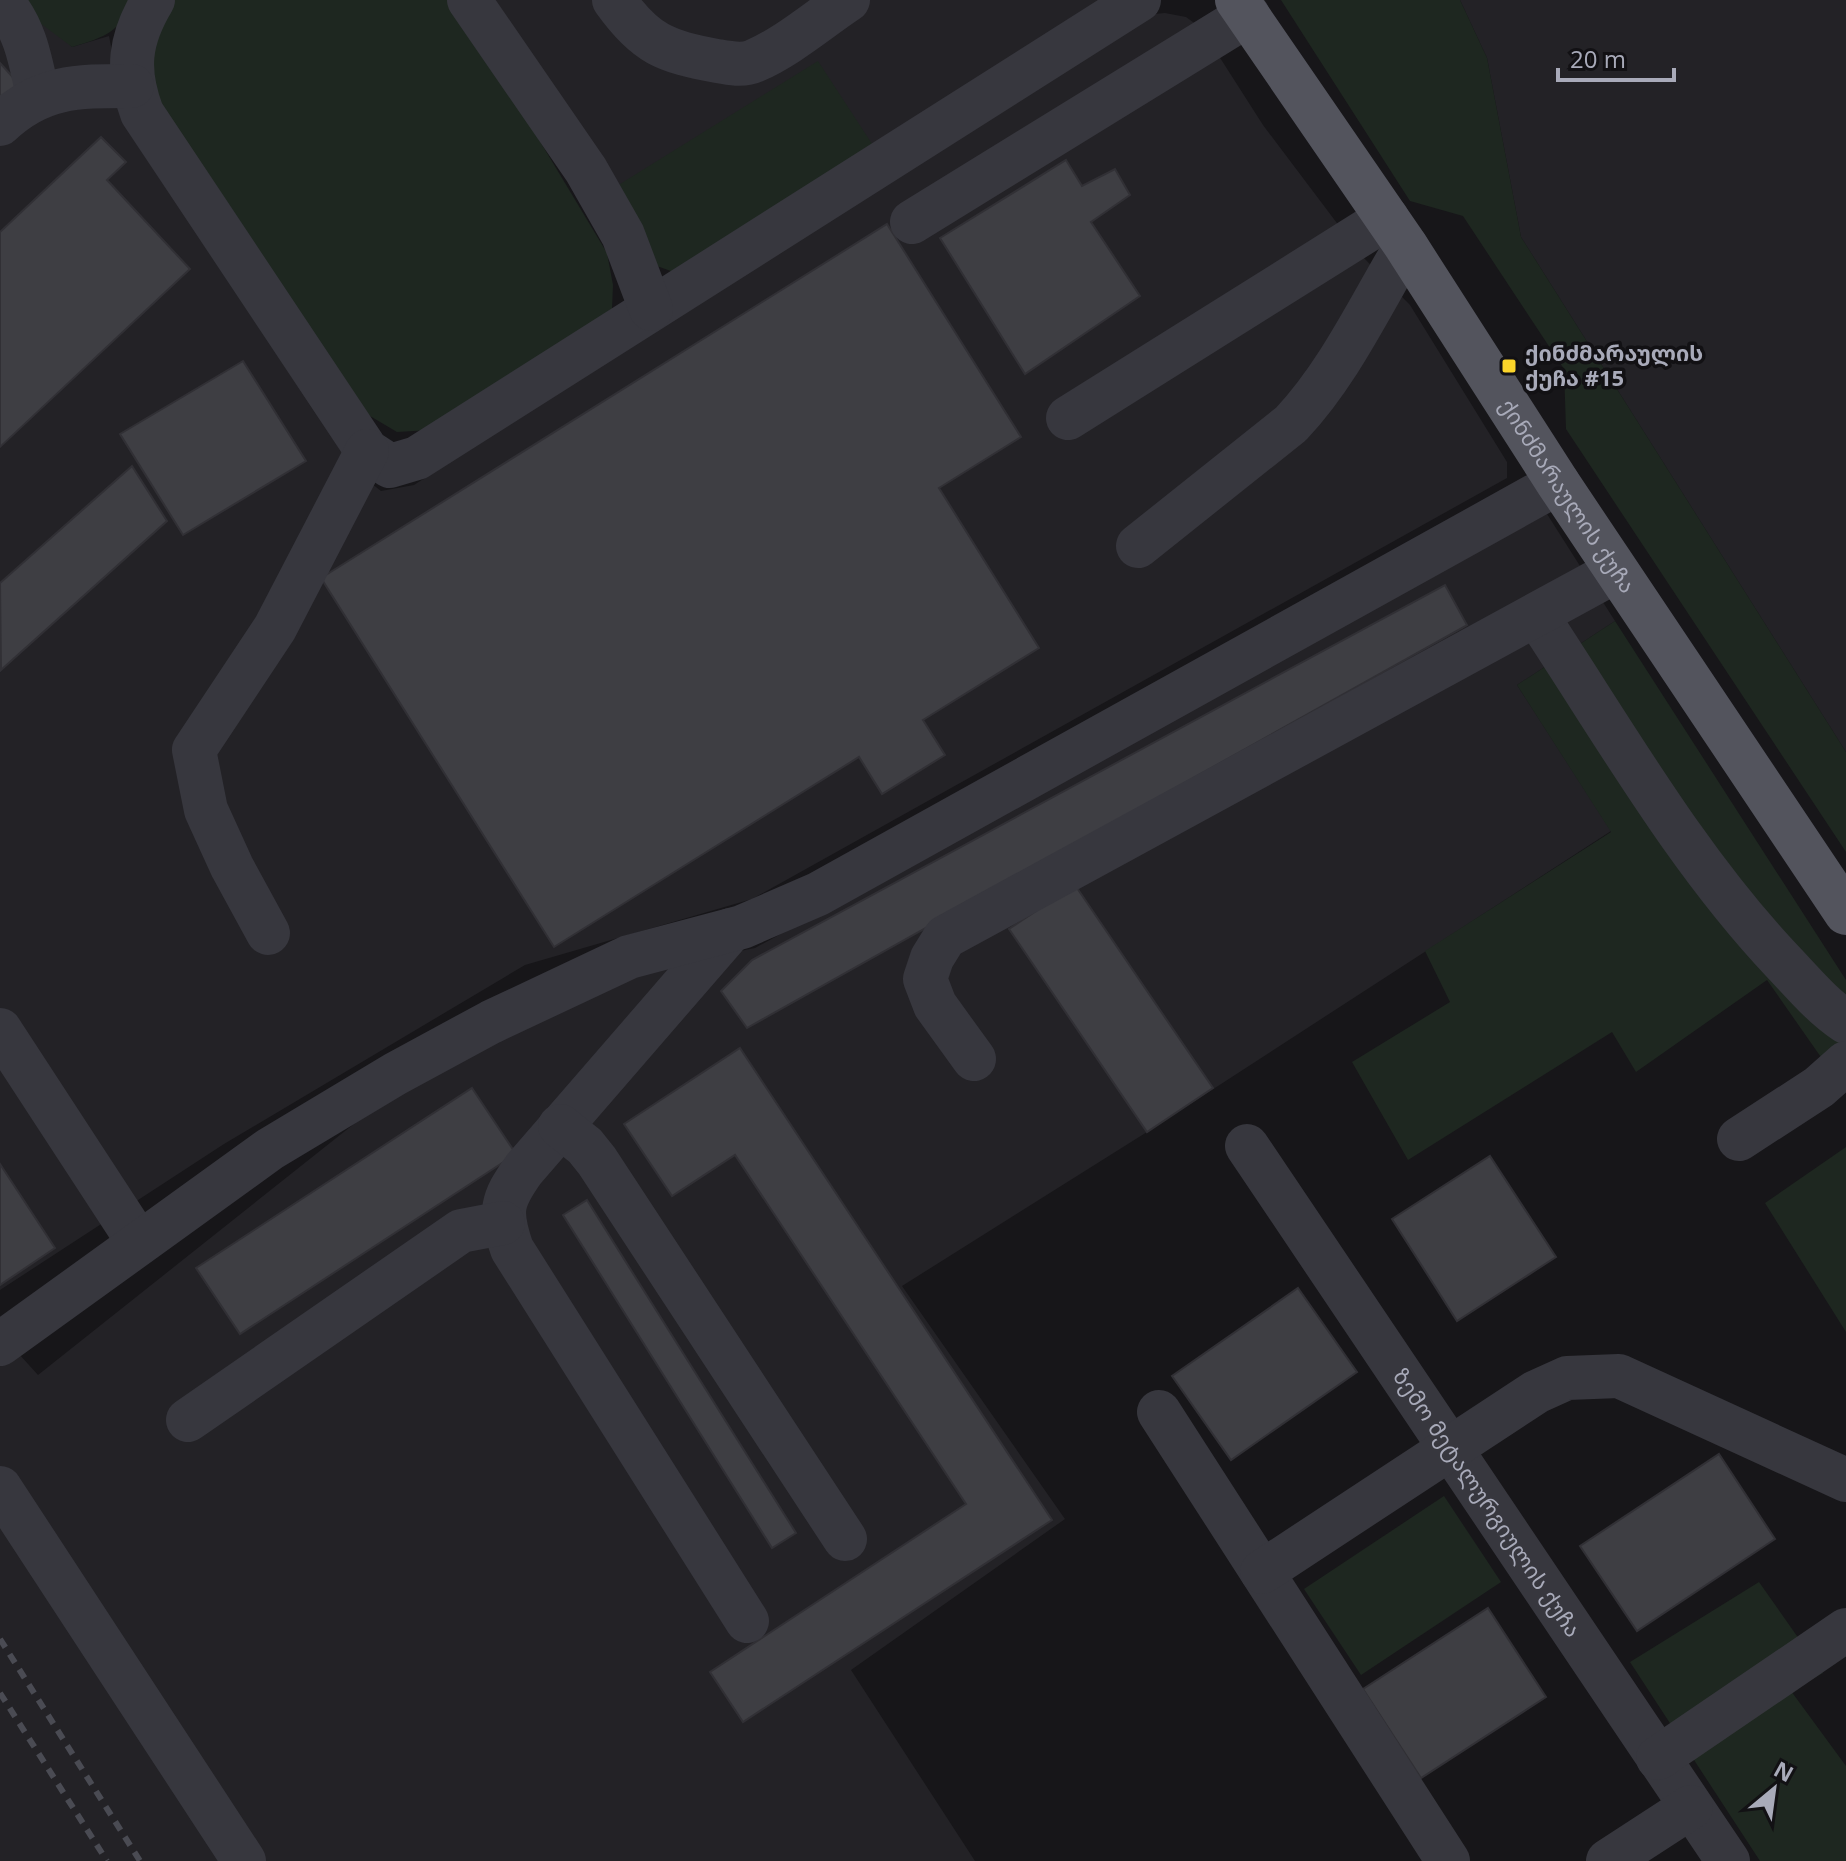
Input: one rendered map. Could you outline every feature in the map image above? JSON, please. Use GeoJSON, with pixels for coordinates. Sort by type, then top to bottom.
{"type":"FeatureCollection","features":[{"type":"Feature","properties":{"kind":"main road","name":"ქინძმარაულის ქუჩა"},"geometry":{"type":"LineString","coordinates":[[1243,8],[1396,232],[1616,571],[1846,913]]}},
{"type":"Feature","properties":{"kind":"street"},"geometry":{"type":"LineString","coordinates":[[0,0],[17,23],[25,43],[38,96]]}},
{"type":"Feature","properties":{"kind":"street"},"geometry":{"type":"LineString","coordinates":[[153,0],[144,16],[132,53],[132,86],[142,113],[367,451],[390,466],[417,458],[1139,0]]}},
{"type":"Feature","properties":{"kind":"street"},"geometry":{"type":"LineString","coordinates":[[469,0],[586,170],[623,235],[651,309]]}},
{"type":"Feature","properties":{"kind":"street"},"geometry":{"type":"LineString","coordinates":[[614,0],[649,40],[676,53],[731,63],[751,63],[848,0]]}},
{"type":"Feature","properties":{"kind":"street"},"geometry":{"type":"LineString","coordinates":[[912,222],[1243,8]]}},
{"type":"Feature","properties":{"kind":"street"},"geometry":{"type":"LineString","coordinates":[[0,124],[38,96],[74,86],[132,86]]}},
{"type":"Feature","properties":{"kind":"street"},"geometry":{"type":"LineString","coordinates":[[1068,418],[1396,232]]}},
{"type":"Feature","properties":{"kind":"street"},"geometry":{"type":"LineString","coordinates":[[1138,546],[1291,424],[1308,405],[1324,383],[1396,232]]}},
{"type":"Feature","properties":{"kind":"street"},"geometry":{"type":"LineString","coordinates":[[268,933],[232,867],[206,810],[194,750],[275,628],[367,451]]}},
{"type":"Feature","properties":{"kind":"street"},"geometry":{"type":"LineString","coordinates":[[0,1344],[270,1149],[395,1074],[491,1022],[629,957],[731,930],[818,894],[1558,483]]}},
{"type":"Feature","properties":{"kind":"street"},"geometry":{"type":"LineString","coordinates":[[974,1059],[935,1005],[925,979],[932,958],[945,937],[1616,571]]}},
{"type":"Feature","properties":{"kind":"street"},"geometry":{"type":"LineString","coordinates":[[1537,616],[1697,858],[1755,932],[1829,1011],[1846,1022]]}},
{"type":"Feature","properties":{"kind":"street"},"geometry":{"type":"LineString","coordinates":[[731,930],[560,1126],[506,1194],[503,1223],[512,1249],[747,1621]]}},
{"type":"Feature","properties":{"kind":"street"},"geometry":{"type":"LineString","coordinates":[[0,1030],[139,1243]]}},
{"type":"Feature","properties":{"kind":"street"},"geometry":{"type":"LineString","coordinates":[[1739,1139],[1819,1087],[1846,1063]]}},
{"type":"Feature","properties":{"kind":"street"},"geometry":{"type":"LineString","coordinates":[[560,1126],[585,1146],[597,1161],[845,1539]]}},
{"type":"Feature","properties":{"kind":"street","name":"ზემო მეტალურგიულის ქუჩა"},"geometry":{"type":"LineString","coordinates":[[1247,1146],[1728,1861]]}},
{"type":"Feature","properties":{"kind":"street"},"geometry":{"type":"LineString","coordinates":[[188,1420],[461,1231],[503,1223]]}},
{"type":"Feature","properties":{"kind":"street"},"geometry":{"type":"LineString","coordinates":[[1262,1572],[1536,1392],[1567,1378],[1619,1376],[1846,1480]]}},
{"type":"Feature","properties":{"kind":"street"},"geometry":{"type":"LineString","coordinates":[[1159,1412],[1448,1861]]}},
{"type":"Feature","properties":{"kind":"street"},"geometry":{"type":"LineString","coordinates":[[0,1488],[244,1861]]}},
{"type":"Feature","properties":{"kind":"street"},"geometry":{"type":"LineString","coordinates":[[1658,1758],[1846,1630]]}},
{"type":"Feature","properties":{"kind":"street"},"geometry":{"type":"LineString","coordinates":[[1608,1861],[1691,1807]]}},
{"type":"Feature","properties":{"kind":"shaded area"},"geometry":{"type":"Polygon","coordinates":[[[0,0],[24,0],[72,47],[109,36],[126,122],[362,476],[381,491],[414,485],[1144,15],[1165,13],[1186,17],[1201,28],[1263,125],[1361,255],[1410,305],[1507,462],[1507,478],[752,899],[525,965],[224,1144],[0,1290],[0,0]]]}},
{"type":"Feature","properties":{"kind":"shaded area"},"geometry":{"type":"Polygon","coordinates":[[[24,0],[135,0],[123,20],[110,32],[72,47],[40,23],[24,0]]]}},
{"type":"Feature","properties":{"kind":"shaded area"},"geometry":{"type":"Polygon","coordinates":[[[171,0],[449,0],[517,103],[607,253],[613,285],[612,309],[431,430],[397,432],[370,416],[344,392],[154,106],[149,65],[171,0]]]}},
{"type":"Feature","properties":{"kind":"shaded area"},"geometry":{"type":"Polygon","coordinates":[[[485,0],[1111,0],[878,153],[612,189],[485,0]]]}},
{"type":"Feature","properties":{"kind":"shaded area"},"geometry":{"type":"Polygon","coordinates":[[[1281,0],[1460,0],[1487,58],[1521,237],[1846,752],[1846,852],[1566,429],[1564,369],[1463,216],[1410,201],[1281,0]]]}},
{"type":"Feature","properties":{"kind":"shaded area"},"geometry":{"type":"Polygon","coordinates":[[[1460,0],[1846,0],[1846,752],[1521,237],[1487,58],[1460,0]]]}},
{"type":"Feature","properties":{"kind":"shaded area"},"geometry":{"type":"Polygon","coordinates":[[[818,61],[878,153],[679,274],[657,266],[612,189],[818,61]]]}},
{"type":"Feature","properties":{"kind":"shaded area"},"geometry":{"type":"Polygon","coordinates":[[[1547,514],[1615,621],[1517,685],[1611,831],[1147,1132],[902,1286],[1065,1519],[851,1670],[975,1861],[0,1861],[0,1333],[38,1375],[374,1108],[571,998],[650,969],[755,948],[1547,514]]]}},
{"type":"Feature","properties":{"kind":"shaded area"},"geometry":{"type":"Polygon","coordinates":[[[1615,621],[1846,980],[1846,1093],[1767,980],[1636,1072],[1612,1032],[1408,1160],[1352,1062],[1450,1002],[1425,951],[1611,832],[1517,685],[1615,621]]]}},
{"type":"Feature","properties":{"kind":"shaded area"},"geometry":{"type":"Polygon","coordinates":[[[1846,1147],[1846,1332],[1765,1203],[1846,1147]]]}},
{"type":"Feature","properties":{"kind":"shaded area"},"geometry":{"type":"Polygon","coordinates":[[[1444,1496],[1501,1582],[1361,1675],[1304,1589],[1444,1496]]]}},
{"type":"Feature","properties":{"kind":"shaded area"},"geometry":{"type":"Polygon","coordinates":[[[1759,1582],[1823,1673],[1791,1691],[1846,1766],[1846,1861],[1760,1861],[1630,1662],[1759,1582]]]}},
{"type":"Feature","properties":{"kind":"building"},"geometry":{"type":"Polygon","coordinates":[[[0,63],[19,84],[0,100],[0,63]]]}},
{"type":"Feature","properties":{"kind":"building"},"geometry":{"type":"Polygon","coordinates":[[[101,137],[126,162],[107,180],[190,269],[0,447],[0,232],[101,137]]]}},
{"type":"Feature","properties":{"kind":"building"},"geometry":{"type":"Polygon","coordinates":[[[1066,160],[1082,186],[1115,169],[1130,195],[1091,222],[1140,296],[1025,374],[940,238],[1066,160]]]}},
{"type":"Feature","properties":{"kind":"building"},"geometry":{"type":"Polygon","coordinates":[[[887,224],[1021,437],[939,488],[1039,648],[923,720],[945,755],[882,794],[859,757],[554,947],[321,578],[887,224]]]}},
{"type":"Feature","properties":{"kind":"building"},"geometry":{"type":"Polygon","coordinates":[[[243,361],[306,461],[183,535],[120,434],[243,361]]]}},
{"type":"Feature","properties":{"kind":"building"},"geometry":{"type":"Polygon","coordinates":[[[132,466],[167,521],[1,670],[0,583],[132,466]]]}},
{"type":"Feature","properties":{"kind":"building"},"geometry":{"type":"Polygon","coordinates":[[[1445,585],[1467,625],[747,1028],[721,991],[752,960],[1445,585]]]}},
{"type":"Feature","properties":{"kind":"building"},"geometry":{"type":"Polygon","coordinates":[[[1075,885],[1213,1088],[1147,1132],[1009,929],[1075,885]]]}},
{"type":"Feature","properties":{"kind":"building"},"geometry":{"type":"Polygon","coordinates":[[[740,1048],[1052,1520],[743,1722],[710,1672],[966,1504],[735,1155],[672,1196],[624,1124],[740,1048]]]}},
{"type":"Feature","properties":{"kind":"building"},"geometry":{"type":"Polygon","coordinates":[[[472,1088],[516,1154],[240,1334],[196,1268],[472,1088]]]}},
{"type":"Feature","properties":{"kind":"building"},"geometry":{"type":"Polygon","coordinates":[[[1490,1156],[1556,1257],[1457,1321],[1392,1219],[1490,1156]]]}},
{"type":"Feature","properties":{"kind":"building"},"geometry":{"type":"Polygon","coordinates":[[[0,1164],[55,1248],[0,1285],[0,1164]]]}},
{"type":"Feature","properties":{"kind":"building"},"geometry":{"type":"Polygon","coordinates":[[[587,1200],[796,1533],[772,1548],[563,1215],[587,1200]]]}},
{"type":"Feature","properties":{"kind":"building"},"geometry":{"type":"Polygon","coordinates":[[[1298,1288],[1357,1372],[1231,1460],[1172,1376],[1298,1288]]]}},
{"type":"Feature","properties":{"kind":"building"},"geometry":{"type":"Polygon","coordinates":[[[1719,1454],[1775,1539],[1637,1631],[1580,1546],[1719,1454]]]}},
{"type":"Feature","properties":{"kind":"building"},"geometry":{"type":"Polygon","coordinates":[[[1488,1608],[1546,1697],[1421,1778],[1363,1689],[1488,1608]]]}},
{"type":"Feature","properties":{"kind":"railway"},"geometry":{"type":"LineString","coordinates":[[0,1639],[140,1861]]}},
{"type":"Feature","properties":{"kind":"railway"},"geometry":{"type":"LineString","coordinates":[[0,1693],[107,1861]]}},
{"type":"Feature","properties":{"kind":"place","name":"ქინძმარაულის ქუჩა #15"},"geometry":{"type":"Point","coordinates":[1509,366]}}]}
